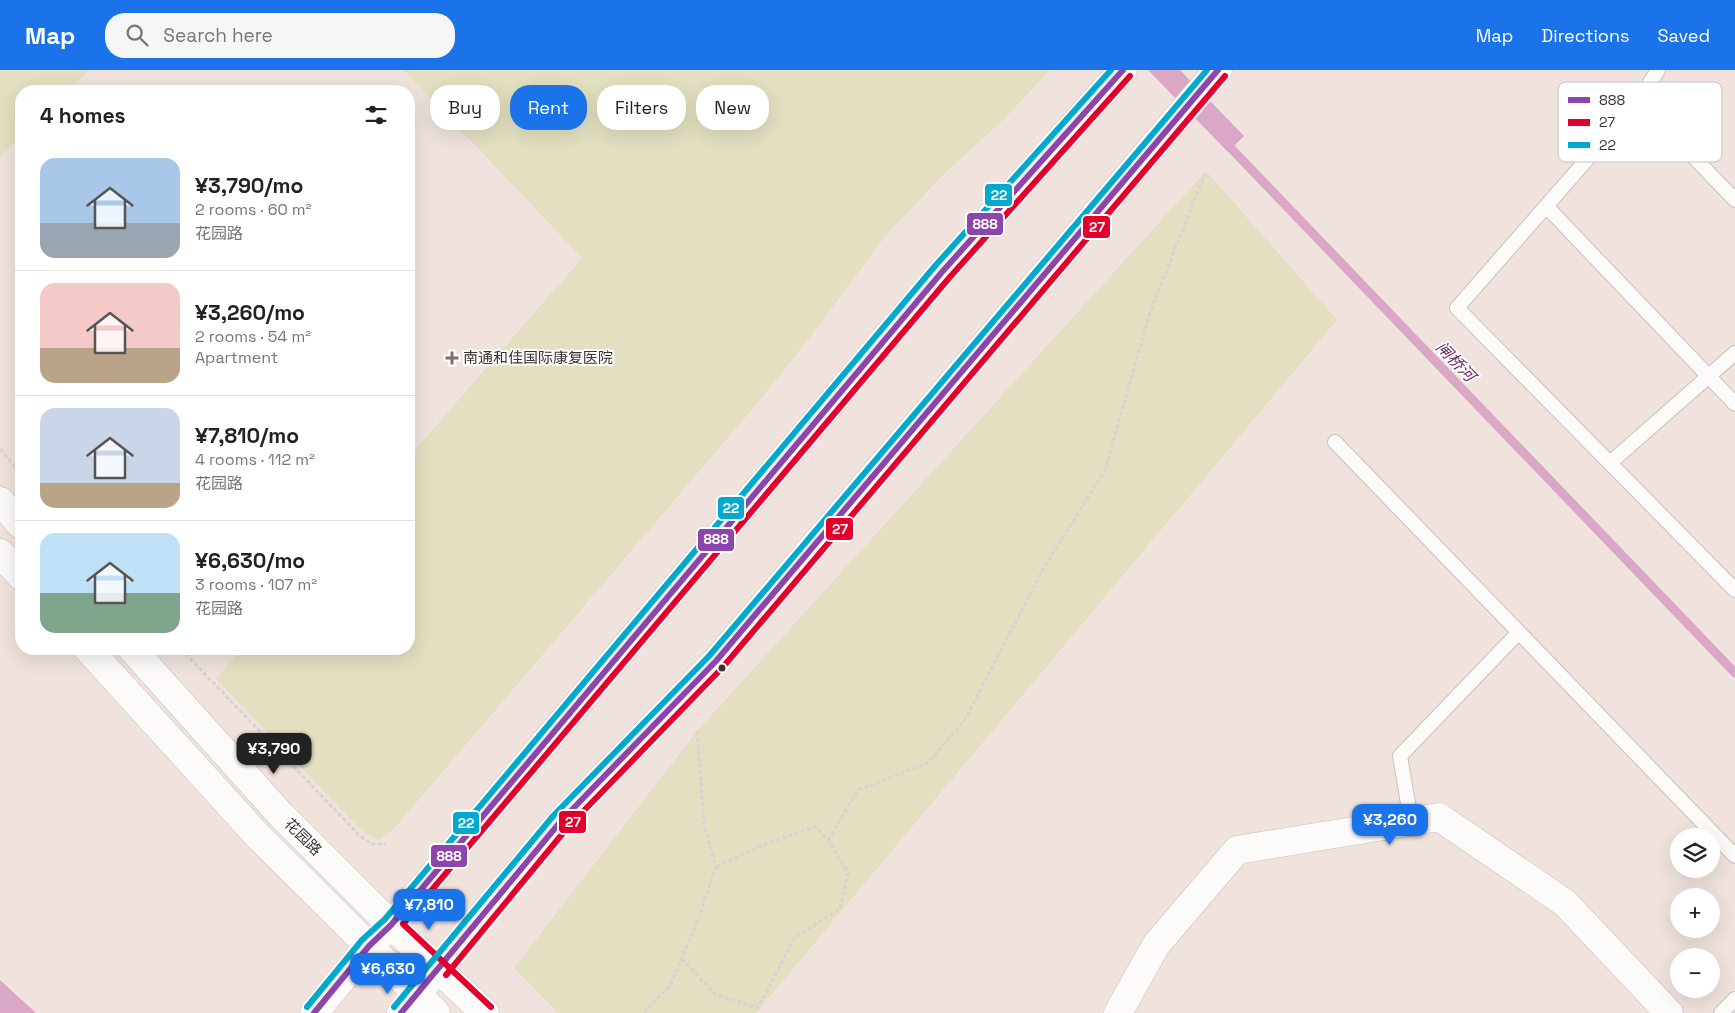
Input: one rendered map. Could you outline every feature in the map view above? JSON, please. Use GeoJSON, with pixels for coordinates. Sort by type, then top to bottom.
{"type":"FeatureCollection","features":[{"type":"Feature","properties":{"kind":"main road"},"geometry":{"type":"LineString","coordinates":[[314,1013],[369,946],[391,925],[942,272],[1123,70]]}},
{"type":"Feature","properties":{"kind":"main road"},"geometry":{"type":"LineString","coordinates":[[418,1007],[439,969],[561,821],[716,661],[1166,128],[1218,70]]}},
{"type":"Feature","properties":{"kind":"main road"},"geometry":{"type":"LineString","coordinates":[[0,501],[15,518]]}},
{"type":"Feature","properties":{"kind":"main road"},"geometry":{"type":"LineString","coordinates":[[0,553],[15,569]]}},
{"type":"Feature","properties":{"kind":"main road","name":"花园路"},"geometry":{"type":"LineString","coordinates":[[93,655],[257,835],[369,946],[418,1007]]}},
{"type":"Feature","properties":{"kind":"main road","name":"花园路"},"geometry":{"type":"LineString","coordinates":[[137,655],[281,815],[391,925],[485,1013]]}},
{"type":"Feature","properties":{"kind":"main road"},"geometry":{"type":"LineString","coordinates":[[1118,1013],[1156,945],[1236,850],[1439,817],[1565,903],[1669,1013]]}},
{"type":"Feature","properties":{"kind":"lane"},"geometry":{"type":"LineString","coordinates":[[1651,82],[1658,70]]}},
{"type":"Feature","properties":{"kind":"lane"},"geometry":{"type":"LineString","coordinates":[[1585,162],[1457,308],[1735,590]]}},
{"type":"Feature","properties":{"kind":"lane"},"geometry":{"type":"LineString","coordinates":[[1699,162],[1735,200]]}},
{"type":"Feature","properties":{"kind":"lane"},"geometry":{"type":"LineString","coordinates":[[1546,206],[1735,404]]}},
{"type":"Feature","properties":{"kind":"lane"},"geometry":{"type":"LineString","coordinates":[[1610,462],[1735,353]]}},
{"type":"Feature","properties":{"kind":"lane"},"geometry":{"type":"LineString","coordinates":[[1335,442],[1735,856]]}},
{"type":"Feature","properties":{"kind":"lane"},"geometry":{"type":"LineString","coordinates":[[1411,821],[1400,756],[1519,632]]}},
{"type":"Feature","properties":{"kind":"lane"},"geometry":{"type":"LineString","coordinates":[[1721,1013],[1735,999]]}},
{"type":"Feature","properties":{"kind":"path"},"geometry":{"type":"LineString","coordinates":[[828,840],[858,790],[928,763],[964,721],[1045,566],[1105,470],[1150,312],[1206,171]]}},
{"type":"Feature","properties":{"kind":"path"},"geometry":{"type":"LineString","coordinates":[[0,449],[15,467]]}},
{"type":"Feature","properties":{"kind":"path"},"geometry":{"type":"LineString","coordinates":[[187,655],[360,836],[372,844],[386,844]]}},
{"type":"Feature","properties":{"kind":"path"},"geometry":{"type":"LineString","coordinates":[[644,1013],[671,984],[698,920],[716,867],[704,824],[697,731]]}},
{"type":"Feature","properties":{"kind":"path"},"geometry":{"type":"LineString","coordinates":[[682,959],[715,994],[758,1008],[795,937],[840,909],[848,873],[828,840],[816,827],[768,843],[716,867]]}},
{"type":"Feature","properties":{"kind":"shaded area"},"geometry":{"type":"Polygon","coordinates":[[[0,70],[89,70],[74,85],[15,85],[15,142],[0,157],[0,70]]]}},
{"type":"Feature","properties":{"kind":"shaded area"},"geometry":{"type":"Polygon","coordinates":[[[404,70],[1050,70],[1004,119],[945,173],[886,235],[808,340],[760,400],[393,830],[379,840],[363,832],[216,679],[237,655],[415,655],[415,450],[582,258],[461,130],[500,130],[500,85],[430,85],[430,97],[404,70]]]}},
{"type":"Feature","properties":{"kind":"shaded area"},"geometry":{"type":"Polygon","coordinates":[[[1148,70],[1180,70],[1244,136],[1228,152],[1148,70]]]}},
{"type":"Feature","properties":{"kind":"shaded area"},"geometry":{"type":"Polygon","coordinates":[[[1206,171],[1337,320],[756,1013],[558,1013],[514,968],[697,731],[1206,171]]]}},
{"type":"Feature","properties":{"kind":"shaded area"},"geometry":{"type":"Polygon","coordinates":[[[0,980],[36,1013],[0,1013],[0,980]]]}},
{"type":"Feature","properties":{"kind":"waterway","name":"闸桥河"},"geometry":{"type":"LineString","coordinates":[[1223,140],[1735,673]]}},
{"type":"Feature","properties":{"kind":"transit line","name":"22"},"geometry":{"type":"LineString","coordinates":[[307,1007],[362,940],[385,919],[935,266],[1111,70]]}},
{"type":"Feature","properties":{"kind":"transit line","name":"888"},"geometry":{"type":"LineString","coordinates":[[314,1013],[369,946],[391,925],[942,272],[1123,70]]}},
{"type":"Feature","properties":{"kind":"transit line","name":"22"},"geometry":{"type":"LineString","coordinates":[[394,1007],[554,815],[710,655],[1207,70]]}},
{"type":"Feature","properties":{"kind":"transit line","name":"888"},"geometry":{"type":"LineString","coordinates":[[401,1013],[561,821],[716,661],[1218,70]]}},
{"type":"Feature","properties":{"kind":"transit line","name":"27"},"geometry":{"type":"LineString","coordinates":[[491,1007],[403,924],[949,278],[1130,76]]}},
{"type":"Feature","properties":{"kind":"transit line","name":"27"},"geometry":{"type":"LineString","coordinates":[[446,975],[568,827],[723,667],[1225,76]]}},
{"type":"Feature","properties":{"kind":"place","name":"南通和佳国际康复医院"},"geometry":{"type":"Point","coordinates":[452,358]}}]}
